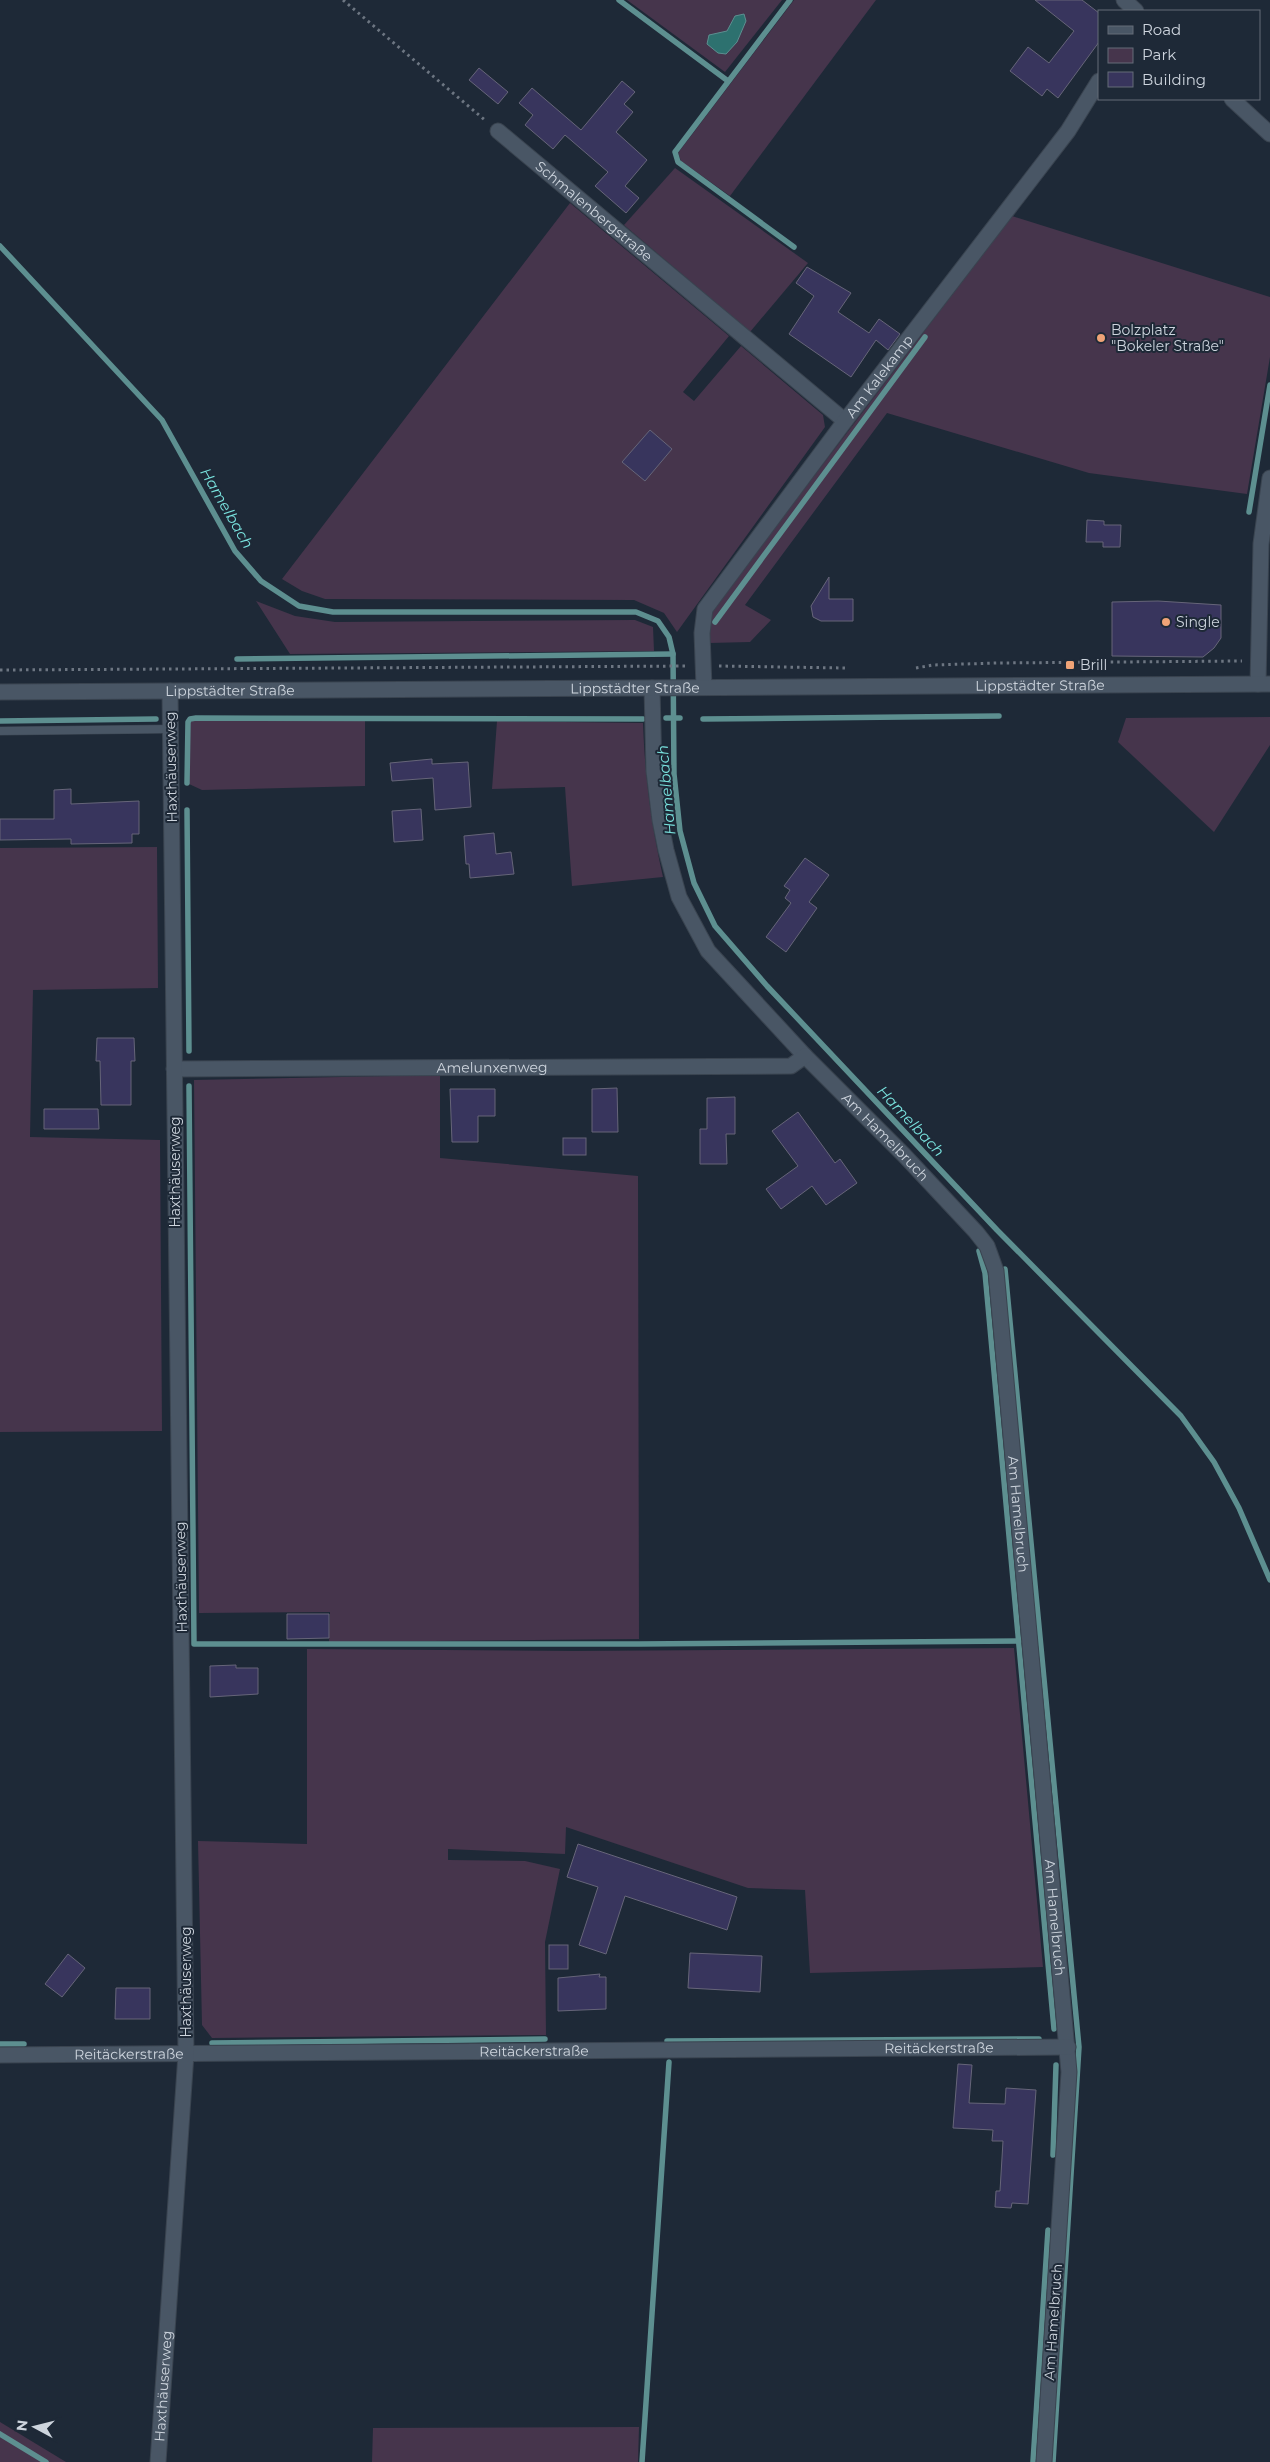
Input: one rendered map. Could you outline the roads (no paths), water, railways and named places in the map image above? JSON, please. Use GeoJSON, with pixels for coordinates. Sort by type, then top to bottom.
{"type":"FeatureCollection","features":[{"type":"Feature","properties":{"kind":"street"},"geometry":{"type":"LineString","coordinates":[[1124,0],[1135,10]]}},
{"type":"Feature","properties":{"kind":"street","name":"Am Kalekamp"},"geometry":{"type":"LineString","coordinates":[[704,687],[702,633],[705,609],[845,421],[1068,130],[1098,83]]}},
{"type":"Feature","properties":{"kind":"street"},"geometry":{"type":"LineString","coordinates":[[1233,100],[1270,134]]}},
{"type":"Feature","properties":{"kind":"street","name":"Schmalenbergstraße"},"geometry":{"type":"LineString","coordinates":[[498,131],[845,421]]}},
{"type":"Feature","properties":{"kind":"street"},"geometry":{"type":"LineString","coordinates":[[1264,684],[1259,661],[1261,544],[1270,478]]}},
{"type":"Feature","properties":{"kind":"street","name":"Lippstädter Straße"},"geometry":{"type":"LineString","coordinates":[[0,692],[1264,684]]}},
{"type":"Feature","properties":{"kind":"street","name":"Am Hamelbruch"},"geometry":{"type":"LineString","coordinates":[[655,688],[654,771],[660,820],[679,897],[708,951],[805,1056],[904,1155],[976,1232],[988,1246],[996,1271],[1068,2047],[1069,2072],[1044,2462]]}},
{"type":"Feature","properties":{"kind":"street","name":"Haxthäuserweg"},"geometry":{"type":"LineString","coordinates":[[158,2462],[186,2054],[170,691]]}},
{"type":"Feature","properties":{"kind":"street","name":"Amelunxenweg"},"geometry":{"type":"LineString","coordinates":[[174,1069],[791,1066],[805,1056]]}},
{"type":"Feature","properties":{"kind":"street","name":"Reitäckerstraße"},"geometry":{"type":"LineString","coordinates":[[0,2055],[1068,2047]]}},
{"type":"Feature","properties":{"kind":"lane"},"geometry":{"type":"LineString","coordinates":[[0,731],[171,729]]}},
{"type":"Feature","properties":{"kind":"waterway"},"geometry":{"type":"LineString","coordinates":[[619,0],[728,81]]}},
{"type":"Feature","properties":{"kind":"waterway"},"geometry":{"type":"LineString","coordinates":[[790,0],[675,152],[678,162],[794,247]]}},
{"type":"Feature","properties":{"kind":"waterway","name":"Hamelbach"},"geometry":{"type":"LineString","coordinates":[[0,246],[162,420],[235,551],[261,581],[299,606],[333,612],[636,612],[658,621],[669,637],[673,654],[674,774],[680,831],[694,883],[715,926],[767,986],[997,1230],[1181,1416],[1214,1462],[1239,1508],[1270,1580]]}},
{"type":"Feature","properties":{"kind":"waterway"},"geometry":{"type":"LineString","coordinates":[[715,622],[925,337]]}},
{"type":"Feature","properties":{"kind":"waterway"},"geometry":{"type":"LineString","coordinates":[[1249,512],[1270,385]]}},
{"type":"Feature","properties":{"kind":"waterway"},"geometry":{"type":"LineString","coordinates":[[237,659],[673,654]]}},
{"type":"Feature","properties":{"kind":"waterway"},"geometry":{"type":"LineString","coordinates":[[703,719],[999,716]]}},
{"type":"Feature","properties":{"kind":"waterway"},"geometry":{"type":"LineString","coordinates":[[187,783],[188,722],[190,719],[196,718],[643,719]]}},
{"type":"Feature","properties":{"kind":"waterway","name":"Hamelbach"},"geometry":{"type":"LineString","coordinates":[[666,718],[680,718]]}},
{"type":"Feature","properties":{"kind":"waterway"},"geometry":{"type":"LineString","coordinates":[[0,721],[156,719]]}},
{"type":"Feature","properties":{"kind":"waterway"},"geometry":{"type":"LineString","coordinates":[[187,810],[189,1051]]}},
{"type":"Feature","properties":{"kind":"waterway"},"geometry":{"type":"LineString","coordinates":[[189,1086],[194,1644],[639,1644],[1019,1641]]}},
{"type":"Feature","properties":{"kind":"waterway"},"geometry":{"type":"LineString","coordinates":[[979,1251],[985,1273],[1054,2029]]}},
{"type":"Feature","properties":{"kind":"waterway"},"geometry":{"type":"LineString","coordinates":[[1005,1269],[1079,2047],[1053,2462]]}},
{"type":"Feature","properties":{"kind":"waterway"},"geometry":{"type":"LineString","coordinates":[[212,2043],[545,2039]]}},
{"type":"Feature","properties":{"kind":"waterway"},"geometry":{"type":"LineString","coordinates":[[667,2041],[1039,2039]]}},
{"type":"Feature","properties":{"kind":"waterway"},"geometry":{"type":"LineString","coordinates":[[0,2044],[24,2044]]}},
{"type":"Feature","properties":{"kind":"waterway"},"geometry":{"type":"LineString","coordinates":[[642,2462],[669,2062]]}},
{"type":"Feature","properties":{"kind":"waterway"},"geometry":{"type":"LineString","coordinates":[[1053,2155],[1056,2065]]}},
{"type":"Feature","properties":{"kind":"waterway"},"geometry":{"type":"LineString","coordinates":[[1033,2462],[1048,2230]]}},
{"type":"Feature","properties":{"kind":"waterway"},"geometry":{"type":"LineString","coordinates":[[0,2434],[46,2462]]}},
{"type":"Feature","properties":{"kind":"place","name":"Bolzplatz \"Bokeler Straße\""},"geometry":{"type":"Point","coordinates":[1101,338]}},
{"type":"Feature","properties":{"kind":"place","name":"Single"},"geometry":{"type":"Point","coordinates":[1166,622]}},
{"type":"Feature","properties":{"kind":"place","name":"Brill"},"geometry":{"type":"Point","coordinates":[1070,665]}}]}
